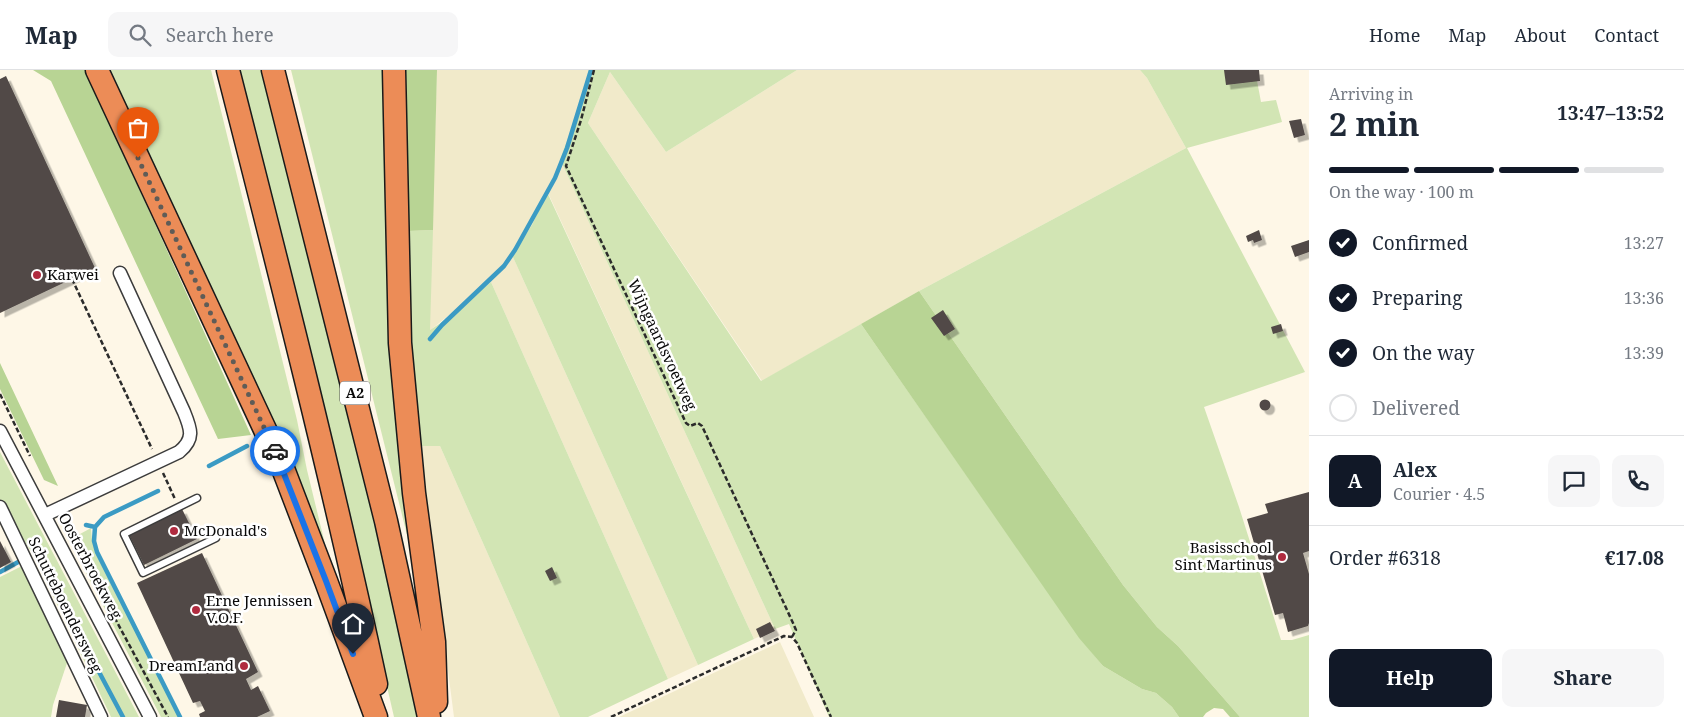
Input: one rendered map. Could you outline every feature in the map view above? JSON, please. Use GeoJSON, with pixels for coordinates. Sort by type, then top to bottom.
{"type":"FeatureCollection","features":[{"type":"Feature","properties":{"kind":"highway"},"geometry":{"type":"LineString","coordinates":[[97,70],[282,466],[376,717]]}},
{"type":"Feature","properties":{"kind":"highway"},"geometry":{"type":"LineString","coordinates":[[228,70],[284,288],[346,548],[383,717]]}},
{"type":"Feature","properties":{"kind":"highway","name":"A2"},"geometry":{"type":"LineString","coordinates":[[273,70],[386,521],[429,717]]}},
{"type":"Feature","properties":{"kind":"highway"},"geometry":{"type":"LineString","coordinates":[[394,70],[400,342],[412,475],[434,642],[437,717]]}},
{"type":"Feature","properties":{"kind":"street"},"geometry":{"type":"LineString","coordinates":[[45,516],[158,463],[183,449],[189,440],[190,428],[120,273]]}},
{"type":"Feature","properties":{"kind":"street","name":"Oosterbroekweg"},"geometry":{"type":"LineString","coordinates":[[0,431],[150,717]]}},
{"type":"Feature","properties":{"kind":"street","name":"Schutteboendersweg"},"geometry":{"type":"LineString","coordinates":[[0,507],[100,717]]}},
{"type":"Feature","properties":{"kind":"lane"},"geometry":{"type":"LineString","coordinates":[[198,498],[124,534],[144,573],[216,538]]}},
{"type":"Feature","properties":{"kind":"path","name":"Wijngaardsvoetweg"},"geometry":{"type":"LineString","coordinates":[[594,70],[581,120],[566,166],[687,425],[690,426],[698,423],[702,426],[793,623],[796,630],[792,637],[800,648],[831,717]]}},
{"type":"Feature","properties":{"kind":"path"},"geometry":{"type":"LineString","coordinates":[[72,279],[179,507]]}},
{"type":"Feature","properties":{"kind":"path"},"geometry":{"type":"LineString","coordinates":[[611,717],[778,638],[784,636],[792,637]]}},
{"type":"Feature","properties":{"kind":"shaded area"},"geometry":{"type":"Polygon","coordinates":[[[437,70],[594,70],[560,159],[775,629],[754,639],[548,193],[532,225],[512,255],[698,665],[668,679],[491,282],[429,331],[437,70]]]}},
{"type":"Feature","properties":{"kind":"shaded area"},"geometry":{"type":"Polygon","coordinates":[[[797,70],[1140,70],[1147,78],[1186,148],[919,291],[762,381],[588,123],[610,72],[666,152],[797,70]]]}},
{"type":"Feature","properties":{"kind":"shaded area"},"geometry":{"type":"Polygon","coordinates":[[[419,446],[440,446],[560,717],[454,717],[419,446]]]}},
{"type":"Feature","properties":{"kind":"shaded area"},"geometry":{"type":"Polygon","coordinates":[[[780,642],[814,717],[619,717],[780,642]]]}},
{"type":"Feature","properties":{"kind":"green space"},"geometry":{"type":"Polygon","coordinates":[[[33,70],[85,70],[251,435],[218,439],[51,81],[33,70]]]}},
{"type":"Feature","properties":{"kind":"green space"},"geometry":{"type":"Polygon","coordinates":[[[103,70],[211,70],[297,420],[334,581],[103,70]]]}},
{"type":"Feature","properties":{"kind":"green space"},"geometry":{"type":"Polygon","coordinates":[[[238,70],[262,70],[343,382],[419,717],[394,717],[238,70]]]}},
{"type":"Feature","properties":{"kind":"green space"},"geometry":{"type":"Polygon","coordinates":[[[291,70],[388,70],[418,591],[407,535],[291,70]]]}},
{"type":"Feature","properties":{"kind":"green space"},"geometry":{"type":"Polygon","coordinates":[[[406,70],[437,70],[433,230],[408,231],[406,70]]]}},
{"type":"Feature","properties":{"kind":"green space"},"geometry":{"type":"Polygon","coordinates":[[[594,70],[797,70],[666,152],[610,72],[588,123],[761,381],[861,324],[1080,638],[1103,666],[1142,689],[1156,693],[1172,707],[1179,717],[829,717],[789,624],[775,629],[560,159],[594,70]]]}},
{"type":"Feature","properties":{"kind":"green space"},"geometry":{"type":"Polygon","coordinates":[[[1140,70],[1255,70],[1261,102],[1276,100],[1282,122],[1187,148],[1305,372],[1204,407],[1239,507],[1281,640],[1292,640],[1309,635],[1309,717],[1240,717],[1178,646],[1157,627],[1123,585],[919,291],[1186,148],[1147,78],[1140,70]]]}},
{"type":"Feature","properties":{"kind":"green space"},"geometry":{"type":"Polygon","coordinates":[[[547,192],[754,639],[698,665],[512,255],[532,225],[547,192]]]}},
{"type":"Feature","properties":{"kind":"green space"},"geometry":{"type":"Polygon","coordinates":[[[433,230],[430,330],[491,282],[668,679],[588,717],[560,717],[440,446],[419,446],[411,357],[408,231],[433,230]]]}},
{"type":"Feature","properties":{"kind":"green space"},"geometry":{"type":"Polygon","coordinates":[[[919,291],[1123,585],[1157,627],[1178,646],[1240,717],[1230,717],[1223,709],[1214,708],[1203,717],[1179,717],[1172,707],[1156,693],[1142,689],[1103,666],[1079,638],[861,324],[919,291]]]}},
{"type":"Feature","properties":{"kind":"green space"},"geometry":{"type":"Polygon","coordinates":[[[0,363],[58,486],[44,480],[0,389],[0,363]]]}},
{"type":"Feature","properties":{"kind":"green space"},"geometry":{"type":"Polygon","coordinates":[[[0,452],[139,717],[111,717],[35,558],[0,501],[0,452]]]}},
{"type":"Feature","properties":{"kind":"green space"},"geometry":{"type":"Polygon","coordinates":[[[91,528],[92,540],[179,717],[161,717],[69,540],[91,528]]]}},
{"type":"Feature","properties":{"kind":"green space"},"geometry":{"type":"Polygon","coordinates":[[[22,566],[68,660],[53,705],[51,717],[0,717],[0,577],[22,566]]]}},
{"type":"Feature","properties":{"kind":"building"},"geometry":{"type":"Polygon","coordinates":[[[1224,70],[1259,70],[1260,81],[1226,85],[1224,70]]]}},
{"type":"Feature","properties":{"kind":"building"},"geometry":{"type":"Polygon","coordinates":[[[6,76],[95,268],[0,313],[0,79],[6,76]]]}},
{"type":"Feature","properties":{"kind":"building"},"geometry":{"type":"Polygon","coordinates":[[[1301,119],[1305,135],[1294,138],[1289,121],[1301,119]]]}},
{"type":"Feature","properties":{"kind":"building"},"geometry":{"type":"Polygon","coordinates":[[[1259,230],[1262,240],[1254,243],[1253,240],[1248,242],[1246,236],[1259,230]]]}},
{"type":"Feature","properties":{"kind":"building"},"geometry":{"type":"Polygon","coordinates":[[[1309,240],[1309,252],[1295,257],[1291,246],[1309,240]]]}},
{"type":"Feature","properties":{"kind":"building"},"geometry":{"type":"Polygon","coordinates":[[[943,310],[955,329],[944,336],[931,318],[943,310]]]}},
{"type":"Feature","properties":{"kind":"building"},"geometry":{"type":"Polygon","coordinates":[[[1281,324],[1283,331],[1273,334],[1271,327],[1281,324]]]}},
{"type":"Feature","properties":{"kind":"building"},"geometry":{"type":"Polygon","coordinates":[[[1265,399],[1271,405],[1265,411],[1259,405],[1265,399]]]}},
{"type":"Feature","properties":{"kind":"building"},"geometry":{"type":"Polygon","coordinates":[[[1309,492],[1309,551],[1303,553],[1309,574],[1309,623],[1308,626],[1288,632],[1283,613],[1275,615],[1247,519],[1268,513],[1265,504],[1309,492]]]}},
{"type":"Feature","properties":{"kind":"building"},"geometry":{"type":"Polygon","coordinates":[[[182,509],[197,539],[144,565],[129,535],[182,509]]]}},
{"type":"Feature","properties":{"kind":"building"},"geometry":{"type":"Polygon","coordinates":[[[0,541],[11,562],[0,568],[0,541]]]}},
{"type":"Feature","properties":{"kind":"building"},"geometry":{"type":"Polygon","coordinates":[[[202,553],[258,672],[246,679],[251,690],[258,686],[270,711],[257,717],[200,717],[199,714],[205,711],[200,701],[193,703],[137,583],[202,553]]]}},
{"type":"Feature","properties":{"kind":"building"},"geometry":{"type":"Polygon","coordinates":[[[552,567],[557,578],[550,581],[545,571],[552,567]]]}},
{"type":"Feature","properties":{"kind":"building"},"geometry":{"type":"Polygon","coordinates":[[[770,622],[775,631],[760,638],[756,629],[770,622]]]}},
{"type":"Feature","properties":{"kind":"building"},"geometry":{"type":"Polygon","coordinates":[[[59,700],[87,705],[85,717],[56,717],[59,700]]]}},
{"type":"Feature","properties":{"kind":"waterway"},"geometry":{"type":"LineString","coordinates":[[430,339],[442,325],[504,266],[515,250],[555,178],[567,148],[591,70]]}},
{"type":"Feature","properties":{"kind":"waterway"},"geometry":{"type":"LineString","coordinates":[[209,466],[247,446]]}},
{"type":"Feature","properties":{"kind":"waterway"},"geometry":{"type":"LineString","coordinates":[[86,525],[95,527],[104,517],[158,491]]}},
{"type":"Feature","properties":{"kind":"waterway"},"geometry":{"type":"LineString","coordinates":[[95,527],[94,541],[97,552],[180,717]]}},
{"type":"Feature","properties":{"kind":"waterway"},"geometry":{"type":"LineString","coordinates":[[0,572],[20,561]]}},
{"type":"Feature","properties":{"kind":"waterway"},"geometry":{"type":"LineString","coordinates":[[98,670],[123,717]]}},
{"type":"Feature","properties":{"kind":"way so far"},"geometry":{"type":"LineString","coordinates":[[138,158],[275,451]]}},
{"type":"Feature","properties":{"kind":"place","name":"Karwei"},"geometry":{"type":"Point","coordinates":[37,275]}},
{"type":"Feature","properties":{"kind":"place","name":"McDonald's"},"geometry":{"type":"Point","coordinates":[174,531]}},
{"type":"Feature","properties":{"kind":"place","name":"Basisschool Sint Martinus"},"geometry":{"type":"Point","coordinates":[1282,557]}},
{"type":"Feature","properties":{"kind":"place","name":"Erne Jennissen V.O.F."},"geometry":{"type":"Point","coordinates":[196,610]}},
{"type":"Feature","properties":{"kind":"place","name":"DreamLand"},"geometry":{"type":"Point","coordinates":[244,666]}},
{"type":"Feature","properties":{"kind":"route"},"geometry":{"type":"LineString","coordinates":[[275,451],[353,654]]}}]}
